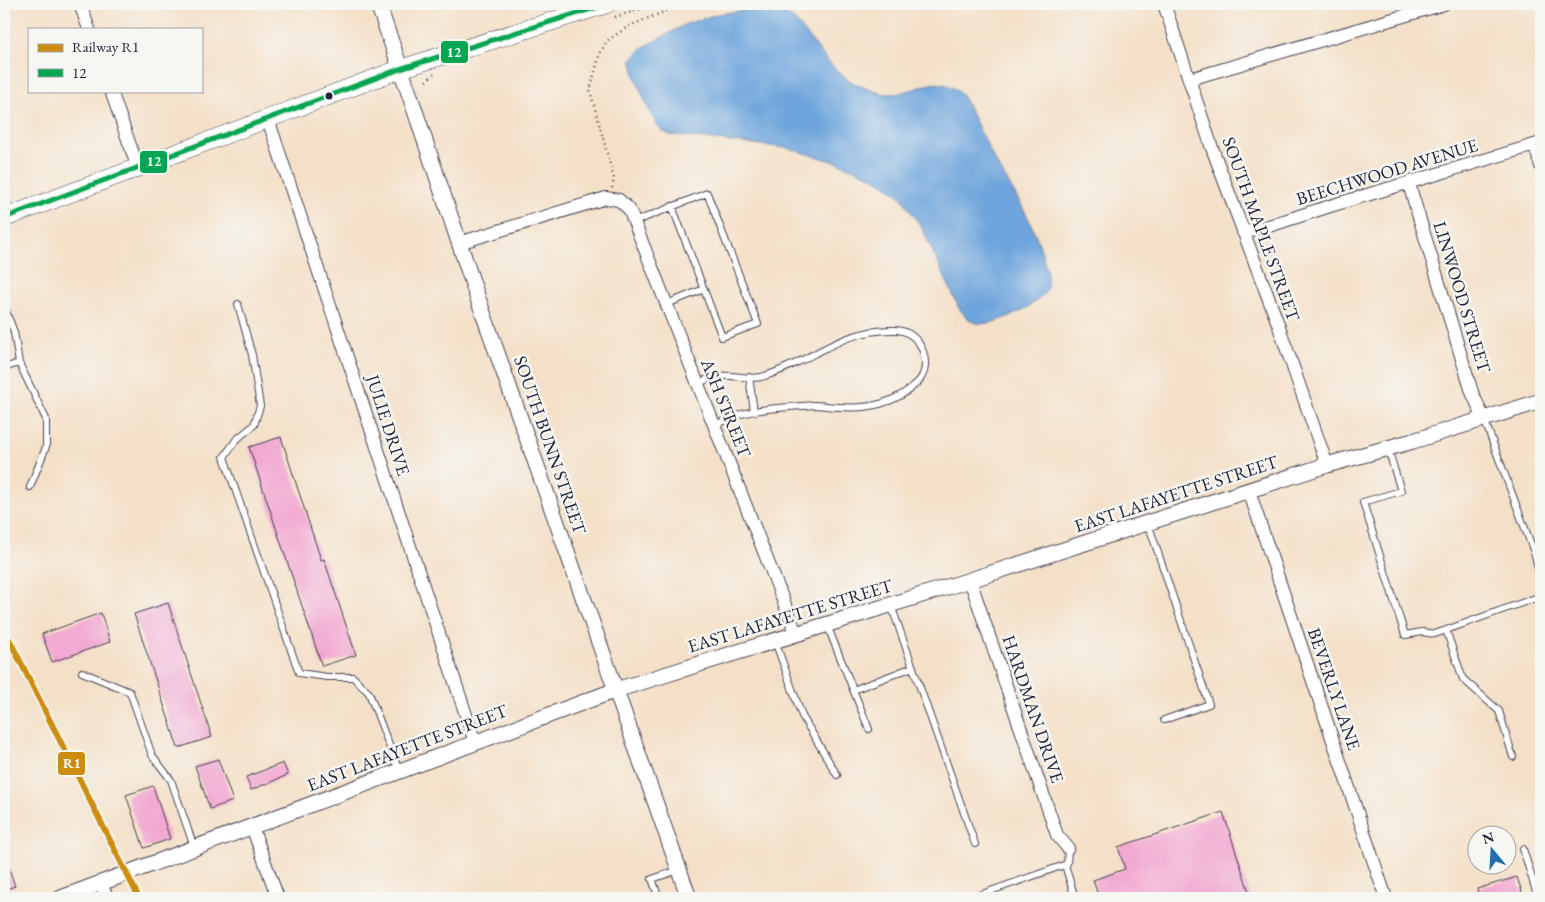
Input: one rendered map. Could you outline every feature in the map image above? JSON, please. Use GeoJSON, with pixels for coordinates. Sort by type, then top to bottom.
{"type":"FeatureCollection","features":[{"type":"Feature","properties":{"kind":"main road"},"geometry":{"type":"LineString","coordinates":[[4,218],[400,69],[607,4]]}},
{"type":"Feature","properties":{"kind":"street"},"geometry":{"type":"LineString","coordinates":[[80,4],[89,28]]}},
{"type":"Feature","properties":{"kind":"street","name":"SOUTH BUNN STREET"},"geometry":{"type":"LineString","coordinates":[[378,4],[459,243],[689,898]]}},
{"type":"Feature","properties":{"kind":"street","name":"SOUTH MAPLE STREET"},"geometry":{"type":"LineString","coordinates":[[1164,4],[1212,148],[1277,321],[1327,465]]}},
{"type":"Feature","properties":{"kind":"street"},"geometry":{"type":"LineString","coordinates":[[1190,79],[1444,4]]}},
{"type":"Feature","properties":{"kind":"street"},"geometry":{"type":"LineString","coordinates":[[112,92],[138,168]]}},
{"type":"Feature","properties":{"kind":"street","name":"JULIE DRIVE"},"geometry":{"type":"LineString","coordinates":[[268,119],[475,742]]}},
{"type":"Feature","properties":{"kind":"street"},"geometry":{"type":"LineString","coordinates":[[1538,144],[1541,166]]}},
{"type":"Feature","properties":{"kind":"street","name":"BEECHWOOD AVENUE"},"geometry":{"type":"LineString","coordinates":[[1243,232],[1272,225],[1538,144]]}},
{"type":"Feature","properties":{"kind":"street","name":"LINWOOD STREET"},"geometry":{"type":"LineString","coordinates":[[1408,184],[1472,392],[1484,419]]}},
{"type":"Feature","properties":{"kind":"street"},"geometry":{"type":"LineString","coordinates":[[459,243],[572,208],[615,199]]}},
{"type":"Feature","properties":{"kind":"street","name":"ASH STREET"},"geometry":{"type":"LineString","coordinates":[[615,199],[629,209],[796,633]]}},
{"type":"Feature","properties":{"kind":"street","name":"EAST LAFAYETTE STREET"},"geometry":{"type":"LineString","coordinates":[[61,898],[616,690],[970,580],[1327,465],[1541,401]]}},
{"type":"Feature","properties":{"kind":"street","name":"BEVERLY LANE"},"geometry":{"type":"LineString","coordinates":[[1249,491],[1386,898]]}},
{"type":"Feature","properties":{"kind":"street","name":"HARDMAN DRIVE"},"geometry":{"type":"LineString","coordinates":[[970,580],[1057,835],[1068,848]]}},
{"type":"Feature","properties":{"kind":"street"},"geometry":{"type":"LineString","coordinates":[[252,826],[278,898]]}},
{"type":"Feature","properties":{"kind":"street"},"geometry":{"type":"LineString","coordinates":[[100,884],[108,898]]}},
{"type":"Feature","properties":{"kind":"lane"},"geometry":{"type":"LineString","coordinates":[[634,222],[672,206],[707,192],[758,324],[722,337],[672,206]]}},
{"type":"Feature","properties":{"kind":"lane"},"geometry":{"type":"LineString","coordinates":[[666,304],[704,289]]}},
{"type":"Feature","properties":{"kind":"lane"},"geometry":{"type":"LineString","coordinates":[[238,304],[252,355],[260,406],[254,425],[236,440],[224,457],[299,673],[354,677],[369,693],[399,771]]}},
{"type":"Feature","properties":{"kind":"lane"},"geometry":{"type":"LineString","coordinates":[[4,306],[14,332],[19,363],[46,420],[46,447],[30,487]]}},
{"type":"Feature","properties":{"kind":"lane"},"geometry":{"type":"LineString","coordinates":[[697,383],[720,376],[759,377],[798,363],[836,342],[851,336],[871,332],[897,330],[914,336],[922,348],[925,364],[924,373],[918,382],[900,396],[883,405],[852,408],[816,405],[754,412],[738,415],[714,425]]}},
{"type":"Feature","properties":{"kind":"lane"},"geometry":{"type":"LineString","coordinates":[[4,368],[19,363]]}},
{"type":"Feature","properties":{"kind":"lane"},"geometry":{"type":"LineString","coordinates":[[749,377],[754,412]]}},
{"type":"Feature","properties":{"kind":"lane"},"geometry":{"type":"LineString","coordinates":[[1387,448],[1401,491],[1363,502],[1405,635],[1422,632],[1435,634],[1541,598],[1540,578],[1535,555],[1484,419]]}},
{"type":"Feature","properties":{"kind":"lane"},"geometry":{"type":"LineString","coordinates":[[1148,523],[1209,704],[1164,720]]}},
{"type":"Feature","properties":{"kind":"lane"},"geometry":{"type":"LineString","coordinates":[[891,604],[975,844]]}},
{"type":"Feature","properties":{"kind":"lane"},"geometry":{"type":"LineString","coordinates":[[826,624],[869,729]]}},
{"type":"Feature","properties":{"kind":"lane"},"geometry":{"type":"LineString","coordinates":[[1446,630],[1464,679],[1498,711],[1513,757]]}},
{"type":"Feature","properties":{"kind":"lane"},"geometry":{"type":"LineString","coordinates":[[775,640],[802,716],[837,775]]}},
{"type":"Feature","properties":{"kind":"lane"},"geometry":{"type":"LineString","coordinates":[[853,690],[913,668]]}},
{"type":"Feature","properties":{"kind":"lane"},"geometry":{"type":"LineString","coordinates":[[82,672],[130,692],[152,755],[171,780],[194,849]]}},
{"type":"Feature","properties":{"kind":"lane"},"geometry":{"type":"LineString","coordinates":[[1068,848],[1067,864],[1065,865],[1076,898]]}},
{"type":"Feature","properties":{"kind":"lane"},"geometry":{"type":"LineString","coordinates":[[1523,849],[1538,898]]}},
{"type":"Feature","properties":{"kind":"lane"},"geometry":{"type":"LineString","coordinates":[[971,898],[1065,865]]}},
{"type":"Feature","properties":{"kind":"lane"},"geometry":{"type":"LineString","coordinates":[[659,898],[652,879],[679,870]]}},
{"type":"Feature","properties":{"kind":"path"},"geometry":{"type":"LineString","coordinates":[[615,199],[614,179],[590,90],[600,53],[608,40],[629,26],[683,4]]}},
{"type":"Feature","properties":{"kind":"water"},"geometry":{"type":"Polygon","coordinates":[[[755,9],[782,12],[792,18],[838,71],[856,84],[870,90],[894,94],[937,83],[954,88],[962,95],[993,157],[1027,215],[1038,240],[1048,280],[1046,291],[1041,297],[1024,309],[1003,319],[984,324],[973,322],[959,308],[922,228],[901,197],[889,187],[871,176],[836,162],[787,148],[670,135],[660,129],[642,94],[634,73],[632,59],[642,48],[686,24],[717,14],[755,9]]]}},
{"type":"Feature","properties":{"kind":"building"},"geometry":{"type":"Polygon","coordinates":[[[281,437],[321,560],[324,559],[356,655],[322,666],[249,447],[281,437]]]}},
{"type":"Feature","properties":{"kind":"building"},"geometry":{"type":"Polygon","coordinates":[[[168,603],[212,737],[178,748],[134,614],[168,603]]]}},
{"type":"Feature","properties":{"kind":"building"},"geometry":{"type":"Polygon","coordinates":[[[101,613],[110,642],[52,662],[42,634],[101,613]]]}},
{"type":"Feature","properties":{"kind":"building"},"geometry":{"type":"Polygon","coordinates":[[[218,759],[233,801],[210,809],[195,766],[218,759]]]}},
{"type":"Feature","properties":{"kind":"building"},"geometry":{"type":"Polygon","coordinates":[[[283,763],[288,775],[251,790],[246,777],[283,763]]]}},
{"type":"Feature","properties":{"kind":"building"},"geometry":{"type":"Polygon","coordinates":[[[153,786],[170,839],[144,848],[126,795],[153,786]]]}},
{"type":"Feature","properties":{"kind":"building"},"geometry":{"type":"Polygon","coordinates":[[[1223,812],[1251,898],[1099,898],[1093,880],[1125,869],[1118,847],[1223,812]]]}},
{"type":"Feature","properties":{"kind":"building"},"geometry":{"type":"Polygon","coordinates":[[[4,857],[15,886],[4,890],[4,857]]]}},
{"type":"Feature","properties":{"kind":"building"},"geometry":{"type":"Polygon","coordinates":[[[1517,877],[1524,898],[1480,898],[1477,889],[1517,877]]]}},
{"type":"Feature","properties":{"kind":"rail line","name":"R1"},"geometry":{"type":"LineString","coordinates":[[4,629],[139,898]]}},
{"type":"Feature","properties":{"kind":"transit line","name":"12"},"geometry":{"type":"LineString","coordinates":[[4,218],[400,69],[607,4]]}}]}
